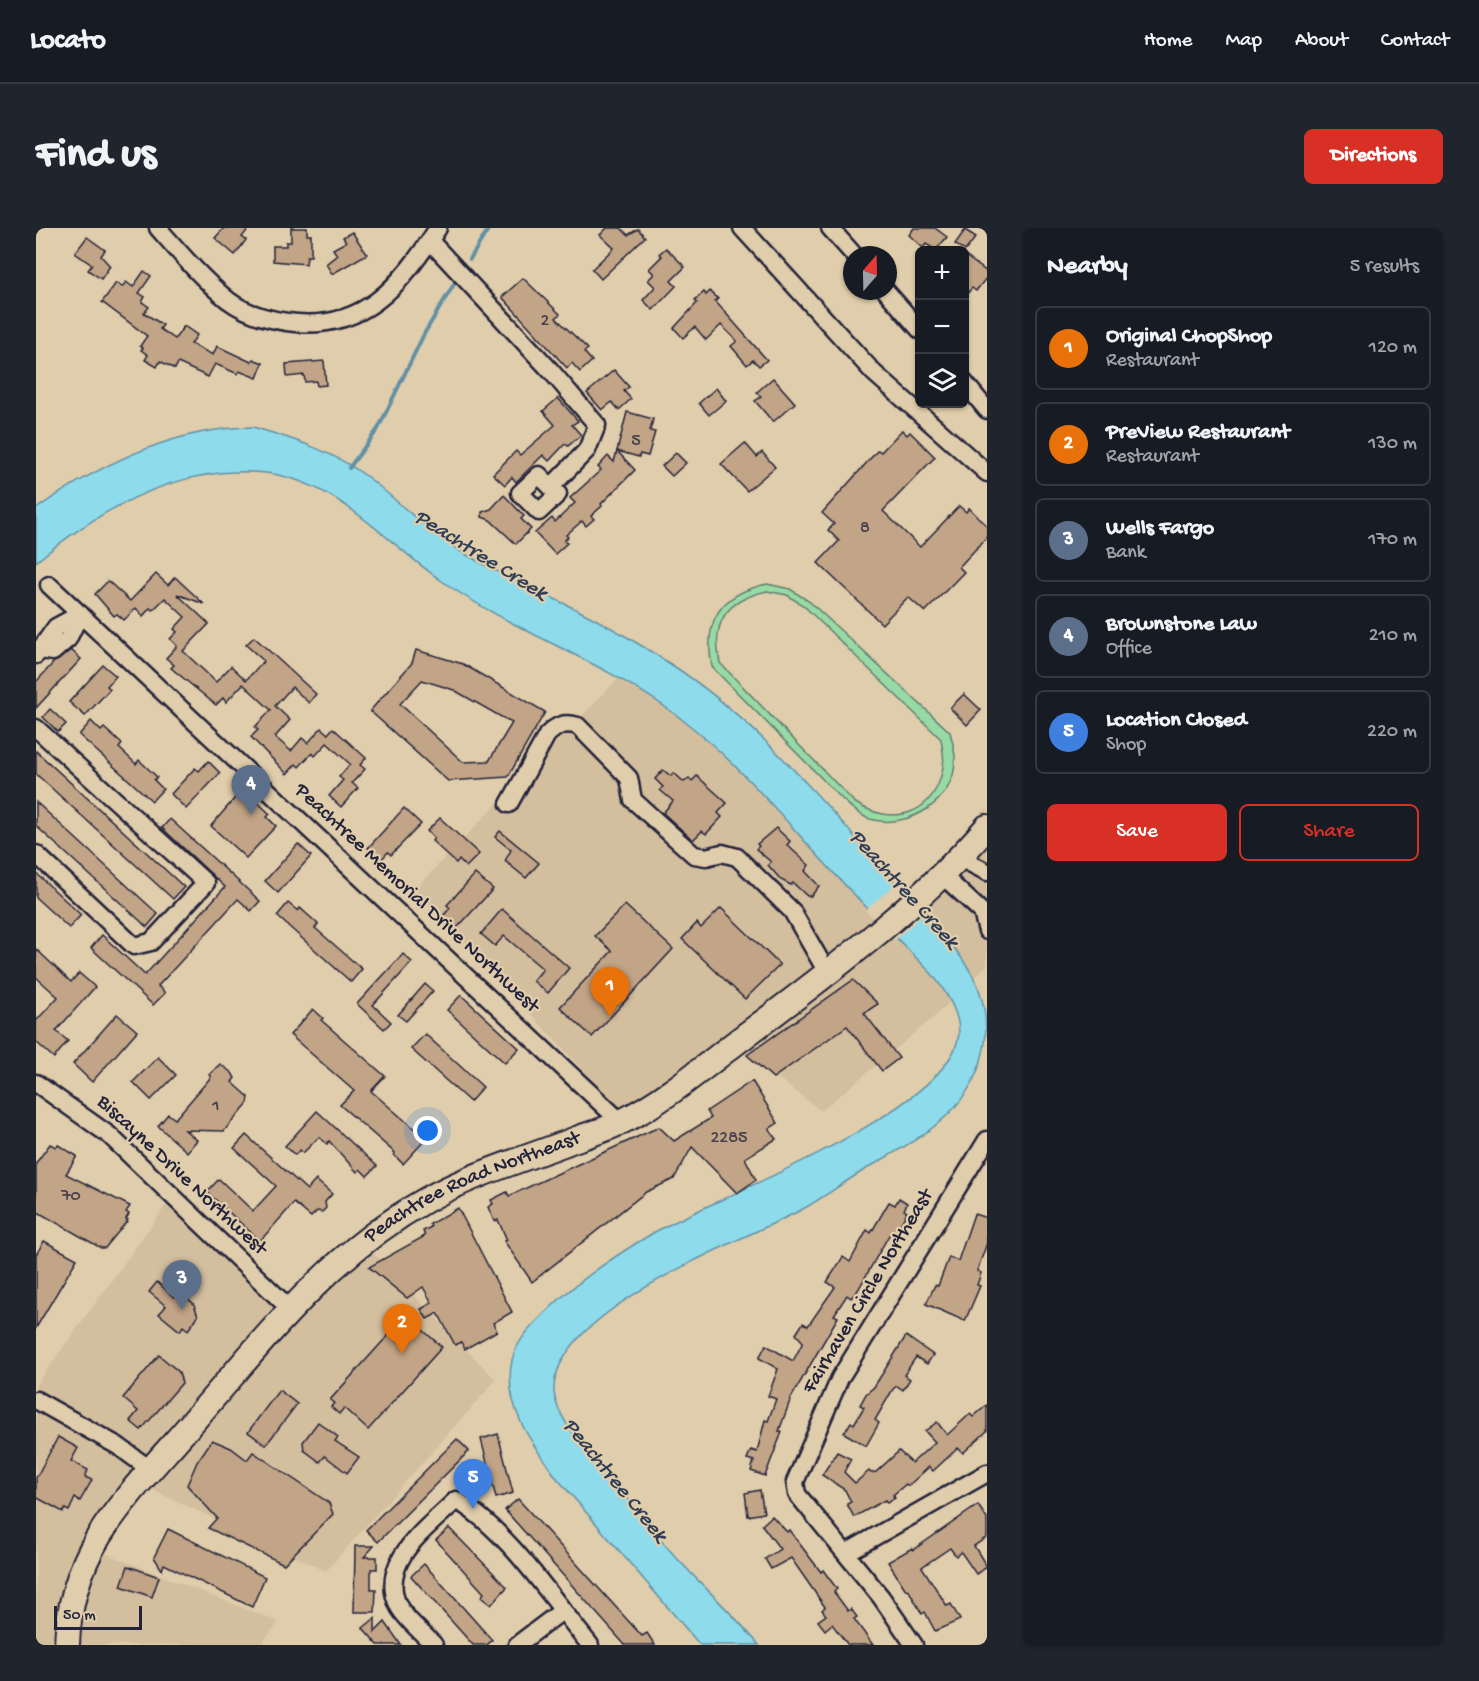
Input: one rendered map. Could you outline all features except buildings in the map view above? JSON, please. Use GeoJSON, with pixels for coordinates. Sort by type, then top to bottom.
{"type":"FeatureCollection","features":[{"type":"Feature","properties":{"kind":"highway","name":"Peachtree Road Northeast"},"geometry":{"type":"LineString","coordinates":[[67,1645],[73,1601],[82,1570],[99,1536],[151,1470],[290,1309],[343,1257],[381,1228],[462,1181],[621,1122],[664,1095],[836,968],[923,894],[960,858],[987,827]]}},
{"type":"Feature","properties":{"kind":"street"},"geometry":{"type":"LineString","coordinates":[[158,228],[209,283],[230,301],[250,313],[272,320],[306,325],[340,321],[373,306],[412,267],[434,235],[597,425],[587,450],[551,487]]}},
{"type":"Feature","properties":{"kind":"street"},"geometry":{"type":"LineString","coordinates":[[742,228],[874,373],[987,473]]}},
{"type":"Feature","properties":{"kind":"street"},"geometry":{"type":"LineString","coordinates":[[830,228],[846,246]]}},
{"type":"Feature","properties":{"kind":"street"},"geometry":{"type":"LineString","coordinates":[[894,300],[915,324]]}},
{"type":"Feature","properties":{"kind":"street"},"geometry":{"type":"LineString","coordinates":[[969,388],[987,410]]}},
{"type":"Feature","properties":{"kind":"street","name":"Peachtree Memorial Drive Northwest"},"geometry":{"type":"LineString","coordinates":[[49,585],[621,1122]]}},
{"type":"Feature","properties":{"kind":"street"},"geometry":{"type":"LineString","coordinates":[[39,652],[53,652],[68,639],[80,614]]}},
{"type":"Feature","properties":{"kind":"street"},"geometry":{"type":"LineString","coordinates":[[509,804],[547,735],[567,723],[578,726],[629,778],[633,800],[694,855],[706,857],[723,853],[737,857],[792,910],[836,968]]}},
{"type":"Feature","properties":{"kind":"street"},"geometry":{"type":"LineString","coordinates":[[36,728],[206,883],[151,942],[134,946],[36,854]]}},
{"type":"Feature","properties":{"kind":"street"},"geometry":{"type":"LineString","coordinates":[[960,858],[987,872]]}},
{"type":"Feature","properties":{"kind":"street"},"geometry":{"type":"LineString","coordinates":[[942,875],[984,904],[987,931]]}},
{"type":"Feature","properties":{"kind":"street","name":"Biscayne Drive Northwest"},"geometry":{"type":"LineString","coordinates":[[36,1083],[109,1135],[290,1309]]}},
{"type":"Feature","properties":{"kind":"street","name":"Fairhaven Circle Northeast"},"geometry":{"type":"LineString","coordinates":[[915,1645],[846,1553],[797,1494],[795,1482],[840,1378],[987,1140]]}},
{"type":"Feature","properties":{"kind":"street"},"geometry":{"type":"LineString","coordinates":[[36,1400],[118,1446],[151,1470]]}},
{"type":"Feature","properties":{"kind":"street"},"geometry":{"type":"LineString","coordinates":[[846,1553],[987,1473]]}},
{"type":"Feature","properties":{"kind":"street"},"geometry":{"type":"LineString","coordinates":[[434,1645],[399,1607],[393,1577],[400,1556],[456,1500],[473,1509],[502,1537],[590,1645]]}},
{"type":"Feature","properties":{"kind":"street"},"geometry":{"type":"LineString","coordinates":[[517,1645],[562,1611]]}},
{"type":"Feature","properties":{"kind":"shaded area"},"geometry":{"type":"Polygon","coordinates":[[[638,658],[886,919],[934,880],[987,808],[987,965],[933,1018],[821,1111],[729,1040],[621,1111],[415,889],[638,658]]]}},
{"type":"Feature","properties":{"kind":"shaded area"},"geometry":{"type":"Polygon","coordinates":[[[172,1197],[295,1300],[362,1241],[496,1380],[326,1571],[140,1484],[89,1547],[279,1622],[265,1639],[264,1645],[36,1645],[36,1385],[172,1197]]]}},
{"type":"Feature","properties":{"kind":"green space"},"geometry":{"type":"Polygon","coordinates":[[[767,584],[790,589],[810,602],[950,732],[955,756],[953,774],[938,800],[927,809],[899,820],[870,819],[856,812],[712,667],[710,636],[713,623],[727,602],[751,589],[767,584]],[[767,591],[741,600],[732,607],[720,625],[718,649],[720,663],[854,802],[868,810],[897,815],[921,806],[931,797],[944,764],[941,739],[804,606],[787,595],[767,591]]]}},
{"type":"Feature","properties":{"kind":"water"},"geometry":{"type":"Polygon","coordinates":[[[253,427],[298,441],[340,459],[366,476],[455,548],[495,571],[606,625],[672,665],[703,687],[761,737],[814,791],[939,929],[962,959],[978,987],[984,1008],[986,1029],[979,1067],[969,1088],[941,1121],[924,1134],[801,1210],[697,1259],[618,1305],[586,1331],[564,1358],[554,1387],[555,1400],[561,1413],[579,1441],[667,1547],[759,1645],[700,1645],[556,1477],[530,1439],[517,1412],[510,1382],[513,1357],[519,1342],[547,1311],[584,1278],[625,1250],[684,1217],[825,1150],[872,1123],[913,1095],[943,1067],[958,1039],[958,1021],[952,1004],[931,973],[847,888],[744,775],[703,736],[658,702],[605,670],[468,598],[421,566],[360,516],[316,488],[266,473],[234,472],[203,475],[172,483],[114,508],[87,524],[36,562],[36,509],[60,493],[112,464],[166,442],[224,429],[253,427]]]}},
{"type":"Feature","properties":{"kind":"pier"},"geometry":{"type":"Polygon","coordinates":[[[899,881],[926,912],[895,940],[865,910],[899,881]]]}},
{"type":"Feature","properties":{"kind":"waterway"},"geometry":{"type":"LineString","coordinates":[[470,259],[489,228]]}},
{"type":"Feature","properties":{"kind":"waterway"},"geometry":{"type":"LineString","coordinates":[[349,468],[378,429],[424,334],[457,279]]}},
{"type":"Feature","properties":{"kind":"place","name":"Brownstone Law"},"geometry":{"type":"Point","coordinates":[251,815]}},
{"type":"Feature","properties":{"kind":"place","name":"Original ChopShop"},"geometry":{"type":"Point","coordinates":[610,1017]}},
{"type":"Feature","properties":{"kind":"place","name":"Wells Fargo"},"geometry":{"type":"Point","coordinates":[182,1310]}},
{"type":"Feature","properties":{"kind":"place","name":"PreView Restaurant"},"geometry":{"type":"Point","coordinates":[402,1354]}},
{"type":"Feature","properties":{"kind":"place","name":"Location Closed"},"geometry":{"type":"Point","coordinates":[473,1509]}},
{"type":"Feature","properties":{"kind":"water label","name":"Peachtree Creek"},"geometry":{"type":"Point","coordinates":[480,556]}},
{"type":"Feature","properties":{"kind":"water label","name":"Peachtree Creek"},"geometry":{"type":"Point","coordinates":[903,890]}},
{"type":"Feature","properties":{"kind":"water label","name":"Peachtree Creek"},"geometry":{"type":"Point","coordinates":[614,1481]}}]}
